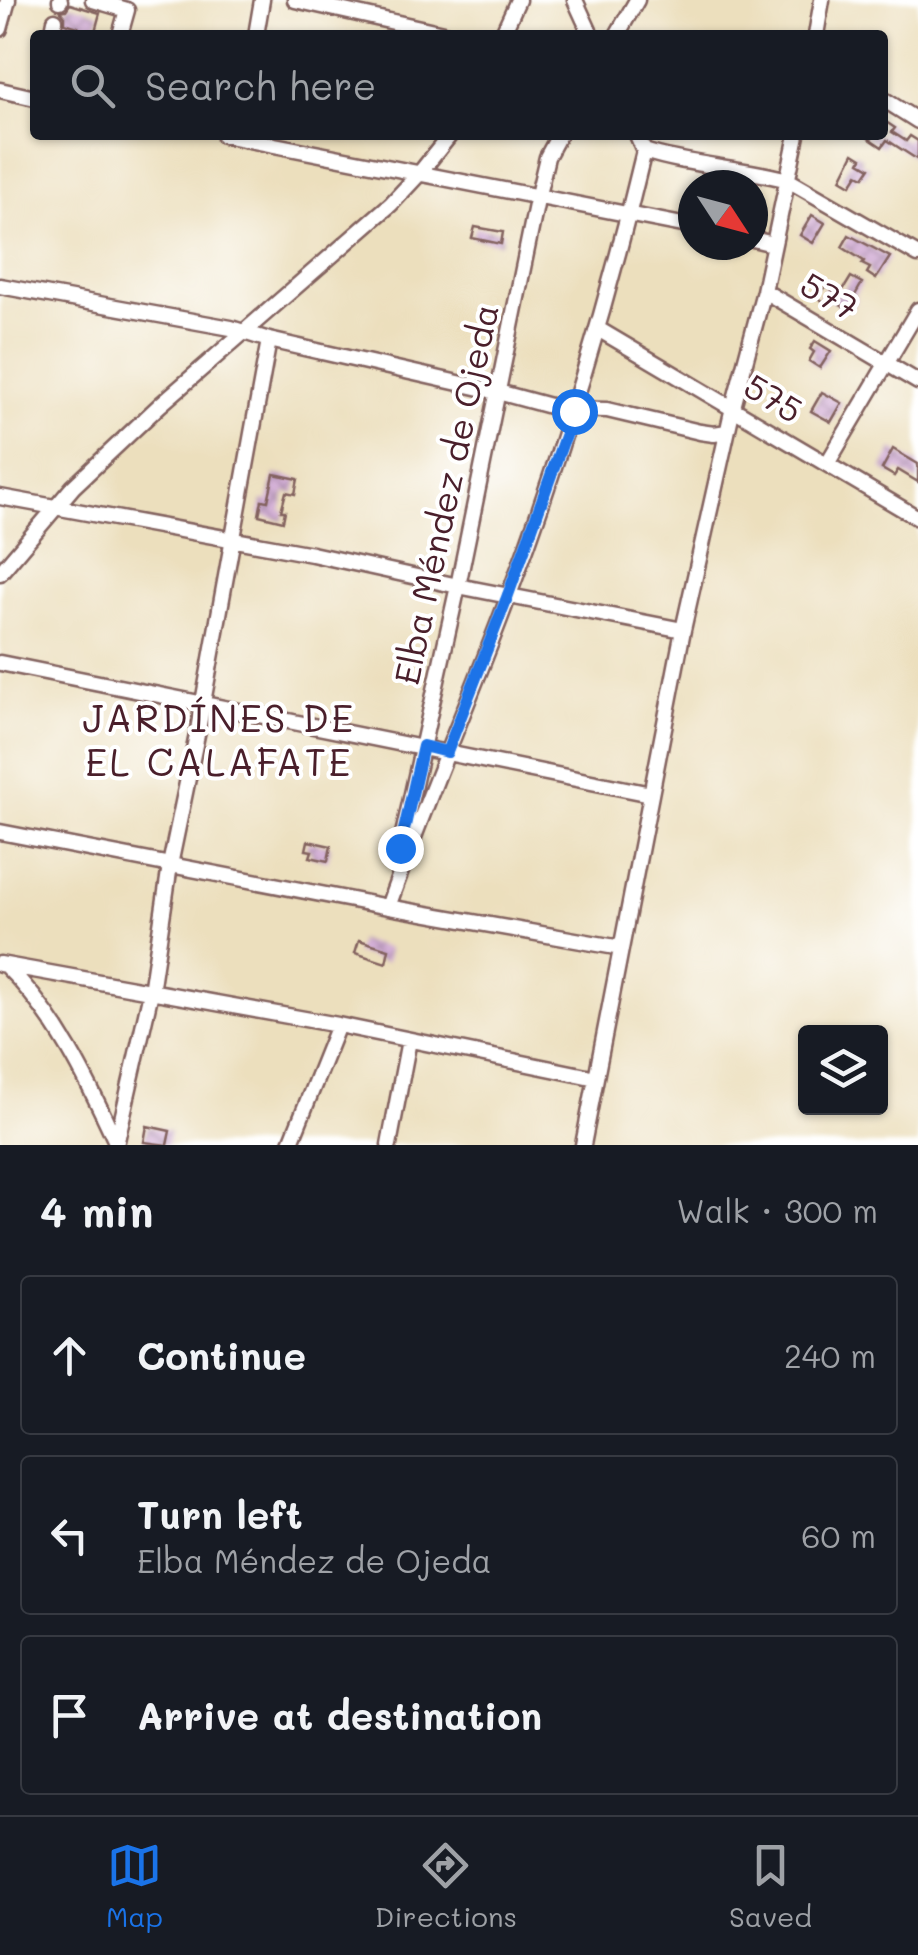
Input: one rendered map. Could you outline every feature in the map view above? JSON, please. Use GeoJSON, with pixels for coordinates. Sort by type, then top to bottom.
{"type":"FeatureCollection","features":[{"type":"Feature","properties":{"kind":"street"},"geometry":{"type":"LineString","coordinates":[[0,30],[8,0]]}},
{"type":"Feature","properties":{"kind":"street"},"geometry":{"type":"LineString","coordinates":[[257,30],[262,0]]}},
{"type":"Feature","properties":{"kind":"street"},"geometry":{"type":"LineString","coordinates":[[294,0],[429,30]]}},
{"type":"Feature","properties":{"kind":"street"},"geometry":{"type":"LineString","coordinates":[[504,30],[518,0]]}},
{"type":"Feature","properties":{"kind":"street"},"geometry":{"type":"LineString","coordinates":[[575,0],[589,30]]}},
{"type":"Feature","properties":{"kind":"street"},"geometry":{"type":"LineString","coordinates":[[620,30],[637,0]]}},
{"type":"Feature","properties":{"kind":"street"},"geometry":{"type":"LineString","coordinates":[[817,30],[822,0]]}},
{"type":"Feature","properties":{"kind":"street"},"geometry":{"type":"LineString","coordinates":[[98,1],[127,10],[121,30]]}},
{"type":"Feature","properties":{"kind":"street"},"geometry":{"type":"LineString","coordinates":[[0,90],[30,97]]}},
{"type":"Feature","properties":{"kind":"street"},"geometry":{"type":"LineString","coordinates":[[888,102],[918,120]]}},
{"type":"Feature","properties":{"kind":"street"},"geometry":{"type":"LineString","coordinates":[[252,140],[678,224]]}},
{"type":"Feature","properties":{"kind":"street"},"geometry":{"type":"LineString","coordinates":[[0,573],[73,487],[391,204],[446,140]]}},
{"type":"Feature","properties":{"kind":"street","name":"Elba Méndez de Ojeda"},"geometry":{"type":"LineString","coordinates":[[402,868],[400,848],[538,195],[556,140]]}},
{"type":"Feature","properties":{"kind":"street"},"geometry":{"type":"LineString","coordinates":[[388,907],[574,411],[629,214],[644,151],[639,140]]}},
{"type":"Feature","properties":{"kind":"street"},"geometry":{"type":"LineString","coordinates":[[584,1145],[683,630],[796,140]]}},
{"type":"Feature","properties":{"kind":"street"},"geometry":{"type":"LineString","coordinates":[[644,151],[788,180],[918,255]]}},
{"type":"Feature","properties":{"kind":"street"},"geometry":{"type":"LineString","coordinates":[[768,243],[773,244]]}},
{"type":"Feature","properties":{"kind":"street"},"geometry":{"type":"LineString","coordinates":[[0,286],[245,331],[269,340],[574,411],[607,410],[700,432],[728,432]]}},
{"type":"Feature","properties":{"kind":"street","name":"577"},"geometry":{"type":"LineString","coordinates":[[764,291],[918,382]]}},
{"type":"Feature","properties":{"kind":"street"},"geometry":{"type":"LineString","coordinates":[[828,464],[918,310]]}},
{"type":"Feature","properties":{"kind":"street","name":"575"},"geometry":{"type":"LineString","coordinates":[[598,329],[918,518]]}},
{"type":"Feature","properties":{"kind":"street"},"geometry":{"type":"LineString","coordinates":[[116,1144],[151,992],[170,865],[269,340]]}},
{"type":"Feature","properties":{"kind":"street"},"geometry":{"type":"LineString","coordinates":[[0,497],[312,554],[683,630]]}},
{"type":"Feature","properties":{"kind":"street"},"geometry":{"type":"LineString","coordinates":[[0,662],[651,794]]}},
{"type":"Feature","properties":{"kind":"street"},"geometry":{"type":"LineString","coordinates":[[0,832],[621,948]]}},
{"type":"Feature","properties":{"kind":"street"},"geometry":{"type":"LineString","coordinates":[[2,964],[338,1025],[596,1078]]}},
{"type":"Feature","properties":{"kind":"street"},"geometry":{"type":"LineString","coordinates":[[2,964],[24,984],[70,1049],[116,1144]]}},
{"type":"Feature","properties":{"kind":"street"},"geometry":{"type":"LineString","coordinates":[[290,1145],[338,1025]]}},
{"type":"Feature","properties":{"kind":"street"},"geometry":{"type":"LineString","coordinates":[[389,1145],[409,1040]]}},
{"type":"Feature","properties":{"kind":"building"},"geometry":{"type":"Polygon","coordinates":[[[70,4],[100,13],[95,30],[77,30],[78,27],[65,23],[61,11],[70,4]]]}},
{"type":"Feature","properties":{"kind":"building"},"geometry":{"type":"Polygon","coordinates":[[[888,123],[895,128],[892,132],[906,141],[910,136],[918,141],[918,160],[887,140],[888,123]]]}},
{"type":"Feature","properties":{"kind":"building"},"geometry":{"type":"Polygon","coordinates":[[[854,153],[870,168],[864,177],[858,174],[851,185],[841,179],[854,153]]]}},
{"type":"Feature","properties":{"kind":"building"},"geometry":{"type":"Polygon","coordinates":[[[812,215],[825,223],[813,243],[800,235],[812,215]]]}},
{"type":"Feature","properties":{"kind":"building"},"geometry":{"type":"Polygon","coordinates":[[[475,227],[503,232],[501,244],[472,238],[475,227]]]}},
{"type":"Feature","properties":{"kind":"building"},"geometry":{"type":"Polygon","coordinates":[[[849,235],[890,257],[876,279],[867,273],[870,268],[862,264],[864,261],[842,247],[849,235]]]}},
{"type":"Feature","properties":{"kind":"building"},"geometry":{"type":"Polygon","coordinates":[[[851,277],[862,283],[850,311],[829,298],[826,303],[818,298],[826,286],[840,295],[851,277]]]}},
{"type":"Feature","properties":{"kind":"building"},"geometry":{"type":"Polygon","coordinates":[[[815,341],[831,351],[820,368],[809,361],[815,341]]]}},
{"type":"Feature","properties":{"kind":"building"},"geometry":{"type":"Polygon","coordinates":[[[822,392],[842,403],[831,422],[811,411],[822,392]]]}},
{"type":"Feature","properties":{"kind":"building"},"geometry":{"type":"Polygon","coordinates":[[[893,449],[918,464],[918,482],[898,470],[894,476],[882,469],[893,449]]]}},
{"type":"Feature","properties":{"kind":"building"},"geometry":{"type":"Polygon","coordinates":[[[274,474],[298,479],[295,494],[286,492],[281,511],[285,511],[283,521],[259,515],[262,500],[268,501],[274,474]]]}},
{"type":"Feature","properties":{"kind":"building"},"geometry":{"type":"Polygon","coordinates":[[[308,841],[331,846],[328,861],[310,857],[312,851],[306,850],[308,841]]]}},
{"type":"Feature","properties":{"kind":"building"},"geometry":{"type":"Polygon","coordinates":[[[359,940],[389,949],[386,963],[355,953],[359,940]]]}},
{"type":"Feature","properties":{"kind":"building"},"geometry":{"type":"Polygon","coordinates":[[[147,1126],[170,1131],[167,1145],[144,1142],[147,1126]]]}},
{"type":"Feature","properties":{"kind":"district","name":"JARDÍNES DE EL CALAFATE"},"geometry":{"type":"Point","coordinates":[219,739]}},
{"type":"Feature","properties":{"kind":"route"},"geometry":{"type":"LineString","coordinates":[[400,848],[423,746],[447,752],[574,411]]}}]}
